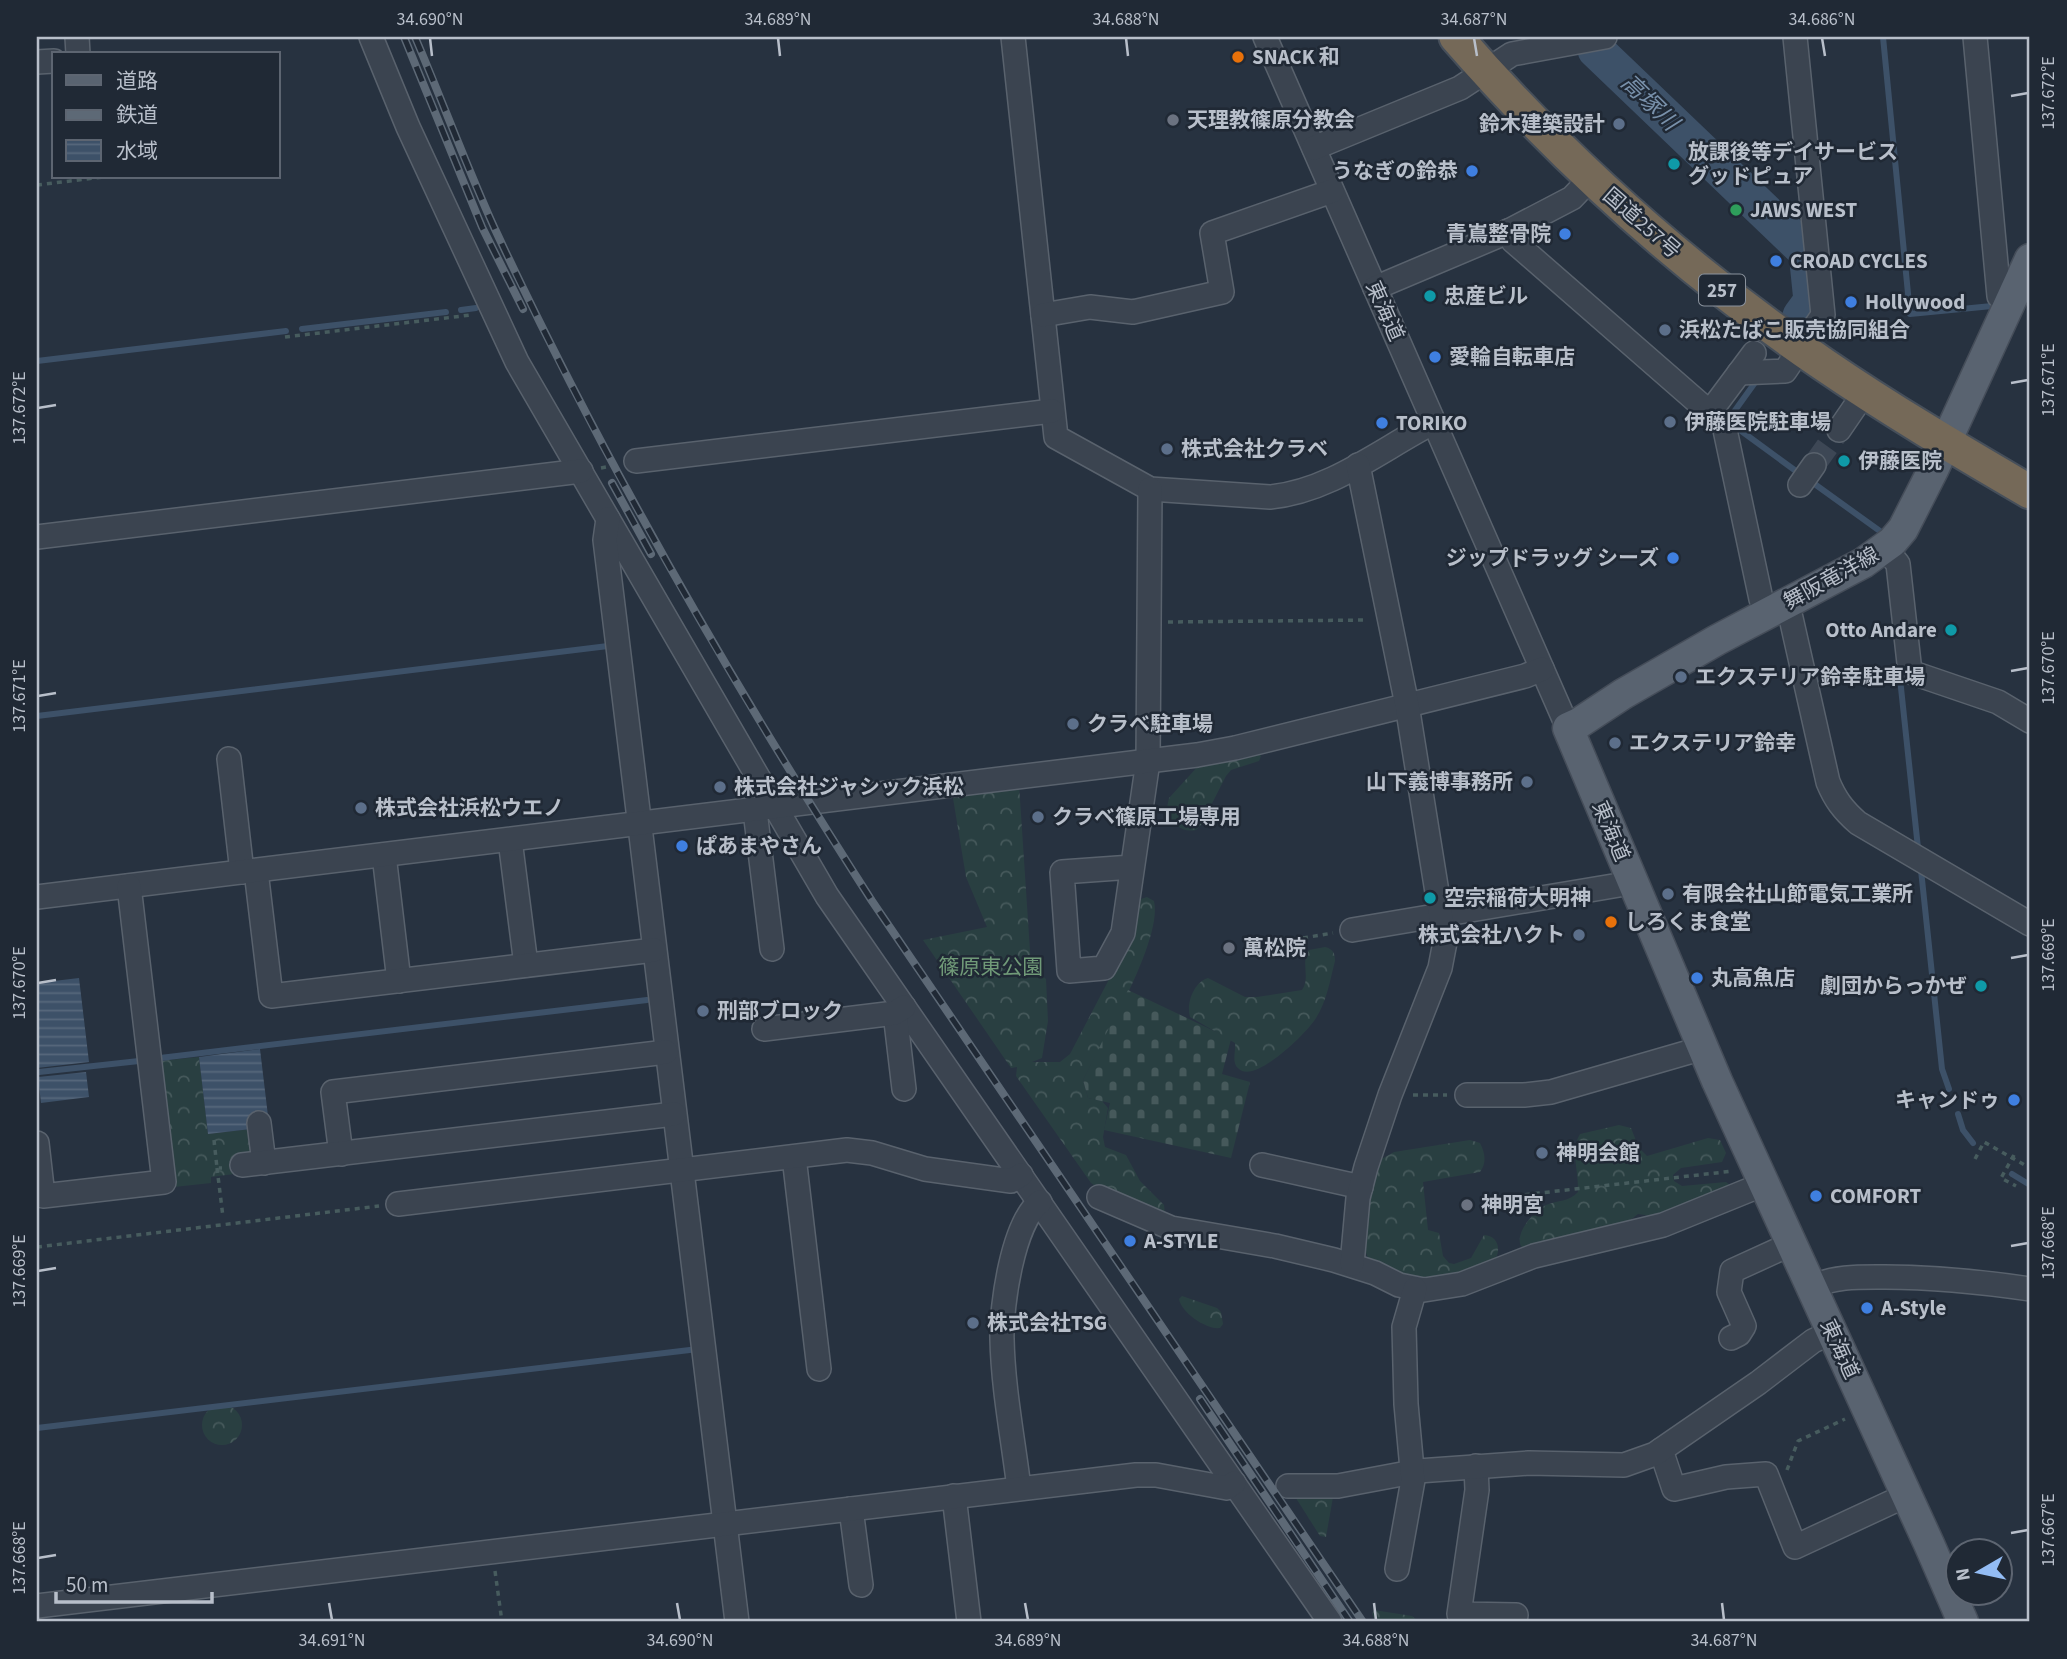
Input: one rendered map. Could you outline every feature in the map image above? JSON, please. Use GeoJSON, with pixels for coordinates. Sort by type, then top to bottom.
{"type":"FeatureCollection","features":[{"type":"Feature","properties":{"kind":"highway","name":"国道257号"},"geometry":{"type":"LineString","coordinates":[[1456,37],[1591,178],[1700,273],[1801,349],[1865,392],[2030,492]]}},
{"type":"Feature","properties":{"kind":"main road","name":"舞阪竜洋線"},"geometry":{"type":"LineString","coordinates":[[1568,729],[1623,694],[1863,563],[1885,548],[1903,528],[2022,283]]}},
{"type":"Feature","properties":{"kind":"main road","name":"東海道"},"geometry":{"type":"LineString","coordinates":[[1568,729],[1703,1048],[1963,1622]]}},
{"type":"Feature","properties":{"kind":"street"},"geometry":{"type":"LineString","coordinates":[[371,37],[408,127],[526,379],[608,519],[765,808],[827,896],[900,1010],[1021,1174],[1330,1622]]}},
{"type":"Feature","properties":{"kind":"street"},"geometry":{"type":"LineString","coordinates":[[1013,37],[1056,437],[1150,489],[1252,497],[1287,495],[1322,485],[1434,422]]}},
{"type":"Feature","properties":{"kind":"street","name":"東海道"},"geometry":{"type":"LineString","coordinates":[[1265,37],[1568,729]]}},
{"type":"Feature","properties":{"kind":"street"},"geometry":{"type":"LineString","coordinates":[[1314,148],[1460,88],[1512,54],[1605,37]]}},
{"type":"Feature","properties":{"kind":"street"},"geometry":{"type":"LineString","coordinates":[[1710,412],[1755,367],[1785,371],[1823,315],[1796,37]]}},
{"type":"Feature","properties":{"kind":"street"},"geometry":{"type":"LineString","coordinates":[[1975,37],[1999,296],[2022,283]]}},
{"type":"Feature","properties":{"kind":"street"},"geometry":{"type":"LineString","coordinates":[[1375,288],[1508,231],[1572,198],[1591,178]]}},
{"type":"Feature","properties":{"kind":"street"},"geometry":{"type":"LineString","coordinates":[[1042,316],[1090,307],[1132,312],[1222,292],[1212,233],[1332,191]]}},
{"type":"Feature","properties":{"kind":"street"},"geometry":{"type":"LineString","coordinates":[[1508,231],[1513,241],[1724,425],[1760,598],[1791,618],[1828,782],[1844,811],[1858,823],[2030,924]]}},
{"type":"Feature","properties":{"kind":"street"},"geometry":{"type":"LineString","coordinates":[[1839,430],[1865,392]]}},
{"type":"Feature","properties":{"kind":"street"},"geometry":{"type":"LineString","coordinates":[[636,461],[1052,411]]}},
{"type":"Feature","properties":{"kind":"street"},"geometry":{"type":"LineString","coordinates":[[1352,1264],[1361,1186],[1390,1095],[1444,955],[1441,915],[1407,705],[1358,465]]}},
{"type":"Feature","properties":{"kind":"street"},"geometry":{"type":"LineString","coordinates":[[37,537],[581,471]]}},
{"type":"Feature","properties":{"kind":"street"},"geometry":{"type":"LineString","coordinates":[[1132,867],[1062,872],[1069,971],[1104,968],[1123,933],[1148,761],[1150,489]]}},
{"type":"Feature","properties":{"kind":"street"},"geometry":{"type":"LineString","coordinates":[[608,519],[605,540],[737,1622]]}},
{"type":"Feature","properties":{"kind":"street"},"geometry":{"type":"LineString","coordinates":[[1885,548],[1898,564],[1910,672],[1998,702],[2030,721]]}},
{"type":"Feature","properties":{"kind":"street"},"geometry":{"type":"LineString","coordinates":[[37,897],[639,825],[1226,750],[1525,676],[1542,669]]}},
{"type":"Feature","properties":{"kind":"street"},"geometry":{"type":"LineString","coordinates":[[229,759],[271,996],[654,950]]}},
{"type":"Feature","properties":{"kind":"street"},"geometry":{"type":"LineString","coordinates":[[765,808],[772,949]]}},
{"type":"Feature","properties":{"kind":"street"},"geometry":{"type":"LineString","coordinates":[[510,840],[526,965]]}},
{"type":"Feature","properties":{"kind":"street"},"geometry":{"type":"LineString","coordinates":[[384,855],[399,981]]}},
{"type":"Feature","properties":{"kind":"street"},"geometry":{"type":"LineString","coordinates":[[1352,930],[1619,885],[1632,880]]}},
{"type":"Feature","properties":{"kind":"street"},"geometry":{"type":"LineString","coordinates":[[37,1143],[43,1196],[164,1182],[129,886]]}},
{"type":"Feature","properties":{"kind":"street"},"geometry":{"type":"LineString","coordinates":[[764,1029],[900,1010]]}},
{"type":"Feature","properties":{"kind":"street"},"geometry":{"type":"LineString","coordinates":[[900,1010],[904,1089]]}},
{"type":"Feature","properties":{"kind":"street"},"geometry":{"type":"LineString","coordinates":[[1467,1095],[1552,1092],[1703,1048]]}},
{"type":"Feature","properties":{"kind":"street"},"geometry":{"type":"LineString","coordinates":[[341,1154],[333,1092],[666,1052]]}},
{"type":"Feature","properties":{"kind":"street"},"geometry":{"type":"LineString","coordinates":[[259,1123],[253,1164],[674,1114]]}},
{"type":"Feature","properties":{"kind":"street"},"geometry":{"type":"LineString","coordinates":[[398,1204],[860,1150],[925,1169],[1011,1181],[1021,1174]]}},
{"type":"Feature","properties":{"kind":"street"},"geometry":{"type":"LineString","coordinates":[[794,1157],[824,1357]]}},
{"type":"Feature","properties":{"kind":"street"},"geometry":{"type":"LineString","coordinates":[[1262,1165],[1361,1186]]}},
{"type":"Feature","properties":{"kind":"street"},"geometry":{"type":"LineString","coordinates":[[1099,1197],[1171,1228],[1295,1250],[1352,1264],[1399,1285],[1415,1289],[1437,1289],[1462,1284],[1534,1256],[1663,1224],[1759,1173]]}},
{"type":"Feature","properties":{"kind":"street"},"geometry":{"type":"LineString","coordinates":[[1019,1488],[1002,1335],[1017,1238],[1032,1208],[1040,1202]]}},
{"type":"Feature","properties":{"kind":"street"},"geometry":{"type":"LineString","coordinates":[[1731,1338],[1739,1334],[1744,1326],[1729,1292],[1732,1271],[1791,1244]]}},
{"type":"Feature","properties":{"kind":"street"},"geometry":{"type":"LineString","coordinates":[[1811,1287],[1844,1277],[1925,1277],[2030,1289]]}},
{"type":"Feature","properties":{"kind":"street"},"geometry":{"type":"LineString","coordinates":[[1397,1569],[1413,1480],[1406,1404],[1404,1327],[1415,1289]]}},
{"type":"Feature","properties":{"kind":"street"},"geometry":{"type":"LineString","coordinates":[[1288,1486],[1346,1485],[1412,1472],[1476,1466],[1548,1462],[1624,1465],[1640,1461],[1661,1450],[1758,1383],[1813,1341],[1832,1332]]}},
{"type":"Feature","properties":{"kind":"street"},"geometry":{"type":"LineString","coordinates":[[1661,1450],[1674,1489],[1726,1477],[1766,1474],[1795,1547],[1907,1495]]}},
{"type":"Feature","properties":{"kind":"street"},"geometry":{"type":"LineString","coordinates":[[1476,1466],[1478,1490],[1459,1614],[1516,1615],[1515,1622]]}},
{"type":"Feature","properties":{"kind":"street"},"geometry":{"type":"LineString","coordinates":[[37,1606],[1146,1474],[1227,1488],[1234,1483]]}},
{"type":"Feature","properties":{"kind":"street"},"geometry":{"type":"LineString","coordinates":[[954,1496],[969,1622]]}},
{"type":"Feature","properties":{"kind":"street"},"geometry":{"type":"LineString","coordinates":[[851,1509],[861,1585]]}},
{"type":"Feature","properties":{"kind":"path"},"geometry":{"type":"LineString","coordinates":[[37,185],[95,178]]}},
{"type":"Feature","properties":{"kind":"path"},"geometry":{"type":"LineString","coordinates":[[285,337],[494,312]]}},
{"type":"Feature","properties":{"kind":"path"},"geometry":{"type":"LineString","coordinates":[[581,471],[636,461]]}},
{"type":"Feature","properties":{"kind":"path"},"geometry":{"type":"LineString","coordinates":[[1149,622],[1389,620]]}},
{"type":"Feature","properties":{"kind":"path"},"geometry":{"type":"LineString","coordinates":[[1303,938],[1352,930]]}},
{"type":"Feature","properties":{"kind":"path"},"geometry":{"type":"LineString","coordinates":[[1390,1095],[1467,1095]]}},
{"type":"Feature","properties":{"kind":"path"},"geometry":{"type":"LineString","coordinates":[[1975,1159],[1984,1142],[2030,1168]]}},
{"type":"Feature","properties":{"kind":"path"},"geometry":{"type":"LineString","coordinates":[[2013,1156],[2001,1178],[2016,1186]]}},
{"type":"Feature","properties":{"kind":"path"},"geometry":{"type":"LineString","coordinates":[[217,1168],[223,1217]]}},
{"type":"Feature","properties":{"kind":"path"},"geometry":{"type":"LineString","coordinates":[[1506,1197],[1732,1172],[1759,1173]]}},
{"type":"Feature","properties":{"kind":"path"},"geometry":{"type":"LineString","coordinates":[[37,1247],[398,1204]]}},
{"type":"Feature","properties":{"kind":"path"},"geometry":{"type":"LineString","coordinates":[[1798,1441],[1867,1409]]}},
{"type":"Feature","properties":{"kind":"path"},"geometry":{"type":"LineString","coordinates":[[493,1552],[502,1622]]}},
{"type":"Feature","properties":{"kind":"green space"},"geometry":{"type":"Polygon","coordinates":[[[1258,752],[1261,756],[1259,761],[1231,770],[1226,776],[1196,830],[1178,827],[1166,812],[1169,798],[1200,764],[1258,752]]]}},
{"type":"Feature","properties":{"kind":"green space","name":"篠原東公園"},"geometry":{"type":"Polygon","coordinates":[[[1019,784],[1031,966],[1046,979],[1048,1021],[1042,1058],[1032,1062],[1060,1062],[1070,1054],[1128,943],[1136,905],[1147,897],[1154,901],[1154,918],[1140,965],[1083,1080],[1088,1098],[1102,1101],[1108,1108],[1103,1137],[1105,1147],[1126,1155],[1140,1181],[1164,1205],[1165,1214],[1101,1190],[1091,1183],[1016,1076],[1017,1067],[1011,1068],[923,940],[987,927],[966,877],[952,792],[1019,784]]]}},
{"type":"Feature","properties":{"kind":"green space"},"geometry":{"type":"Polygon","coordinates":[[[1325,947],[1333,952],[1335,961],[1320,1011],[1292,1045],[1257,1069],[1247,1072],[1239,1069],[1234,1061],[1235,1043],[1190,1017],[1192,994],[1203,980],[1208,978],[1245,997],[1302,990],[1306,980],[1306,955],[1309,950],[1325,947]]]}},
{"type":"Feature","properties":{"kind":"green space"},"geometry":{"type":"Polygon","coordinates":[[[1128,990],[1231,1039],[1222,1074],[1250,1082],[1231,1158],[1104,1130],[1110,1103],[1088,1098],[1083,1080],[1128,990]]]}},
{"type":"Feature","properties":{"kind":"green space"},"geometry":{"type":"Polygon","coordinates":[[[199,1057],[208,1134],[251,1129],[254,1156],[242,1173],[211,1177],[211,1183],[174,1187],[159,1061],[199,1057]]]}},
{"type":"Feature","properties":{"kind":"green space"},"geometry":{"type":"Polygon","coordinates":[[[1619,1125],[1631,1128],[1639,1148],[1647,1156],[1708,1138],[1720,1140],[1726,1153],[1722,1162],[1681,1168],[1673,1175],[1674,1181],[1682,1186],[1726,1182],[1731,1186],[1657,1217],[1638,1214],[1622,1226],[1524,1250],[1520,1245],[1521,1232],[1535,1213],[1546,1205],[1567,1199],[1578,1192],[1575,1154],[1580,1134],[1619,1125]]]}},
{"type":"Feature","properties":{"kind":"green space"},"geometry":{"type":"Polygon","coordinates":[[[1470,1140],[1480,1143],[1483,1150],[1484,1162],[1480,1172],[1423,1182],[1428,1230],[1439,1233],[1443,1256],[1449,1263],[1454,1264],[1471,1258],[1484,1235],[1493,1238],[1498,1250],[1492,1264],[1424,1283],[1376,1265],[1368,1258],[1363,1245],[1364,1214],[1378,1161],[1394,1152],[1470,1140]]]}},
{"type":"Feature","properties":{"kind":"green space"},"geometry":{"type":"Polygon","coordinates":[[[1182,1296],[1217,1308],[1221,1312],[1223,1324],[1220,1328],[1201,1323],[1189,1314],[1179,1299],[1182,1296]]]}},
{"type":"Feature","properties":{"kind":"green space"},"geometry":{"type":"Polygon","coordinates":[[[222,1405],[236,1411],[242,1425],[236,1439],[222,1445],[208,1439],[202,1425],[208,1411],[222,1405]]]}},
{"type":"Feature","properties":{"kind":"green space"},"geometry":{"type":"Polygon","coordinates":[[[1294,1495],[1333,1497],[1326,1537],[1320,1536],[1294,1495]]]}},
{"type":"Feature","properties":{"kind":"green space"},"geometry":{"type":"Polygon","coordinates":[[[1374,1610],[1412,1616],[1419,1622],[1376,1622],[1372,1614],[1374,1610]]]}},
{"type":"Feature","properties":{"kind":"water"},"geometry":{"type":"Polygon","coordinates":[[[79,978],[89,1062],[37,1068],[37,983],[79,978]]]}},
{"type":"Feature","properties":{"kind":"water"},"geometry":{"type":"Polygon","coordinates":[[[260,1049],[268,1116],[250,1119],[251,1129],[208,1134],[199,1057],[260,1049]]]}},
{"type":"Feature","properties":{"kind":"water"},"geometry":{"type":"Polygon","coordinates":[[[86,1072],[89,1097],[41,1103],[38,1077],[86,1072]]]}},
{"type":"Feature","properties":{"kind":"waterway"},"geometry":{"type":"LineString","coordinates":[[1883,37],[1910,314],[1992,306]]}},
{"type":"Feature","properties":{"kind":"waterway","name":"高塚川"},"geometry":{"type":"LineString","coordinates":[[1596,50],[1807,252],[1812,301],[1801,316]]}},
{"type":"Feature","properties":{"kind":"waterway"},"geometry":{"type":"LineString","coordinates":[[461,310],[476,308]]}},
{"type":"Feature","properties":{"kind":"waterway"},"geometry":{"type":"LineString","coordinates":[[302,329],[446,312]]}},
{"type":"Feature","properties":{"kind":"waterway"},"geometry":{"type":"LineString","coordinates":[[37,361],[286,331]]}},
{"type":"Feature","properties":{"kind":"waterway"},"geometry":{"type":"LineString","coordinates":[[1759,377],[1731,416],[1733,425],[1800,474]]}},
{"type":"Feature","properties":{"kind":"waterway"},"geometry":{"type":"LineString","coordinates":[[1809,480],[1884,534]]}},
{"type":"Feature","properties":{"kind":"waterway"},"geometry":{"type":"LineString","coordinates":[[37,716],[608,646]]}},
{"type":"Feature","properties":{"kind":"waterway"},"geometry":{"type":"LineString","coordinates":[[1899,669],[1918,848]]}},
{"type":"Feature","properties":{"kind":"waterway"},"geometry":{"type":"LineString","coordinates":[[1921,870],[1942,1069],[1949,1089]]}},
{"type":"Feature","properties":{"kind":"waterway"},"geometry":{"type":"LineString","coordinates":[[160,1058],[647,1000]]}},
{"type":"Feature","properties":{"kind":"waterway"},"geometry":{"type":"LineString","coordinates":[[39,1072],[139,1061]]}},
{"type":"Feature","properties":{"kind":"waterway"},"geometry":{"type":"LineString","coordinates":[[1958,1114],[1963,1130],[1973,1143]]}},
{"type":"Feature","properties":{"kind":"waterway"},"geometry":{"type":"LineString","coordinates":[[2012,1174],[2030,1185]]}},
{"type":"Feature","properties":{"kind":"waterway"},"geometry":{"type":"LineString","coordinates":[[37,1428],[698,1349]]}},
{"type":"Feature","properties":{"kind":"tunnel"},"geometry":{"type":"LineString","coordinates":[[1814,465],[1839,430]]}},
{"type":"Feature","properties":{"kind":"railway"},"geometry":{"type":"LineString","coordinates":[[404,37],[482,227],[523,309]]}},
{"type":"Feature","properties":{"kind":"railway"},"geometry":{"type":"LineString","coordinates":[[415,37],[494,227],[536,314],[625,486],[720,655],[872,901],[1363,1622]]}},
{"type":"Feature","properties":{"kind":"railway"},"geometry":{"type":"LineString","coordinates":[[612,483],[651,554]]}},
{"type":"Feature","properties":{"kind":"railway"},"geometry":{"type":"LineString","coordinates":[[1200,1399],[1350,1622]]}},
{"type":"Feature","properties":{"kind":"place","name":"SNACK 和"},"geometry":{"type":"Point","coordinates":[1238,57]}},
{"type":"Feature","properties":{"kind":"place","name":"天理教篠原分教会"},"geometry":{"type":"Point","coordinates":[1173,120]}},
{"type":"Feature","properties":{"kind":"place","name":"鈴木建築設計"},"geometry":{"type":"Point","coordinates":[1619,124]}},
{"type":"Feature","properties":{"kind":"place","name":"放課後等デイサービス グッドピュア"},"geometry":{"type":"Point","coordinates":[1674,164]}},
{"type":"Feature","properties":{"kind":"place","name":"うなぎの鈴恭"},"geometry":{"type":"Point","coordinates":[1472,171]}},
{"type":"Feature","properties":{"kind":"place","name":"JAWS WEST"},"geometry":{"type":"Point","coordinates":[1736,210]}},
{"type":"Feature","properties":{"kind":"place","name":"青嶌整骨院"},"geometry":{"type":"Point","coordinates":[1565,234]}},
{"type":"Feature","properties":{"kind":"place","name":"CROAD CYCLES"},"geometry":{"type":"Point","coordinates":[1776,261]}},
{"type":"Feature","properties":{"kind":"place","name":"忠産ビル"},"geometry":{"type":"Point","coordinates":[1430,296]}},
{"type":"Feature","properties":{"kind":"place","name":"Hollywood"},"geometry":{"type":"Point","coordinates":[1851,302]}},
{"type":"Feature","properties":{"kind":"place","name":"浜松たばこ販売協同組合"},"geometry":{"type":"Point","coordinates":[1665,330]}},
{"type":"Feature","properties":{"kind":"place","name":"愛輪自転車店"},"geometry":{"type":"Point","coordinates":[1435,357]}},
{"type":"Feature","properties":{"kind":"place","name":"伊藤医院駐車場"},"geometry":{"type":"Point","coordinates":[1670,422]}},
{"type":"Feature","properties":{"kind":"place","name":"TORIKO"},"geometry":{"type":"Point","coordinates":[1382,423]}},
{"type":"Feature","properties":{"kind":"place","name":"株式会社クラベ"},"geometry":{"type":"Point","coordinates":[1167,449]}},
{"type":"Feature","properties":{"kind":"place","name":"伊藤医院"},"geometry":{"type":"Point","coordinates":[1844,461]}},
{"type":"Feature","properties":{"kind":"place","name":"ジップドラッグ シーズ"},"geometry":{"type":"Point","coordinates":[1673,558]}},
{"type":"Feature","properties":{"kind":"place","name":"Otto Andare"},"geometry":{"type":"Point","coordinates":[1951,630]}},
{"type":"Feature","properties":{"kind":"place","name":"エクステリア鈴幸駐車場"},"geometry":{"type":"Point","coordinates":[1681,677]}},
{"type":"Feature","properties":{"kind":"place","name":"クラベ駐車場"},"geometry":{"type":"Point","coordinates":[1073,724]}},
{"type":"Feature","properties":{"kind":"place","name":"エクステリア鈴幸"},"geometry":{"type":"Point","coordinates":[1615,743]}},
{"type":"Feature","properties":{"kind":"place","name":"山下義博事務所"},"geometry":{"type":"Point","coordinates":[1527,782]}},
{"type":"Feature","properties":{"kind":"place","name":"株式会社ジャシック浜松"},"geometry":{"type":"Point","coordinates":[720,787]}},
{"type":"Feature","properties":{"kind":"place","name":"株式会社浜松ウエノ"},"geometry":{"type":"Point","coordinates":[361,808]}},
{"type":"Feature","properties":{"kind":"place","name":"クラベ篠原工場専用"},"geometry":{"type":"Point","coordinates":[1038,817]}},
{"type":"Feature","properties":{"kind":"place","name":"ぱあまやさん"},"geometry":{"type":"Point","coordinates":[682,846]}},
{"type":"Feature","properties":{"kind":"place","name":"有限会社山節電気工業所"},"geometry":{"type":"Point","coordinates":[1668,894]}},
{"type":"Feature","properties":{"kind":"place","name":"空宗稲荷大明神"},"geometry":{"type":"Point","coordinates":[1430,898]}},
{"type":"Feature","properties":{"kind":"place","name":"しろくま食堂"},"geometry":{"type":"Point","coordinates":[1611,922]}},
{"type":"Feature","properties":{"kind":"place","name":"株式会社ハクト"},"geometry":{"type":"Point","coordinates":[1579,935]}},
{"type":"Feature","properties":{"kind":"place","name":"萬松院"},"geometry":{"type":"Point","coordinates":[1229,948]}},
{"type":"Feature","properties":{"kind":"place","name":"丸高魚店"},"geometry":{"type":"Point","coordinates":[1697,978]}},
{"type":"Feature","properties":{"kind":"place","name":"劇団からっかぜ"},"geometry":{"type":"Point","coordinates":[1981,986]}},
{"type":"Feature","properties":{"kind":"place","name":"刑部ブロック"},"geometry":{"type":"Point","coordinates":[703,1011]}},
{"type":"Feature","properties":{"kind":"place","name":"キャンドゥ"},"geometry":{"type":"Point","coordinates":[2014,1100]}},
{"type":"Feature","properties":{"kind":"place","name":"神明会館"},"geometry":{"type":"Point","coordinates":[1542,1153]}},
{"type":"Feature","properties":{"kind":"place","name":"COMFORT"},"geometry":{"type":"Point","coordinates":[1816,1196]}},
{"type":"Feature","properties":{"kind":"place","name":"神明宮"},"geometry":{"type":"Point","coordinates":[1467,1205]}},
{"type":"Feature","properties":{"kind":"place","name":"A-STYLE"},"geometry":{"type":"Point","coordinates":[1130,1241]}},
{"type":"Feature","properties":{"kind":"place","name":"A-Style"},"geometry":{"type":"Point","coordinates":[1867,1308]}},
{"type":"Feature","properties":{"kind":"place","name":"株式会社TSG"},"geometry":{"type":"Point","coordinates":[973,1323]}}]}
